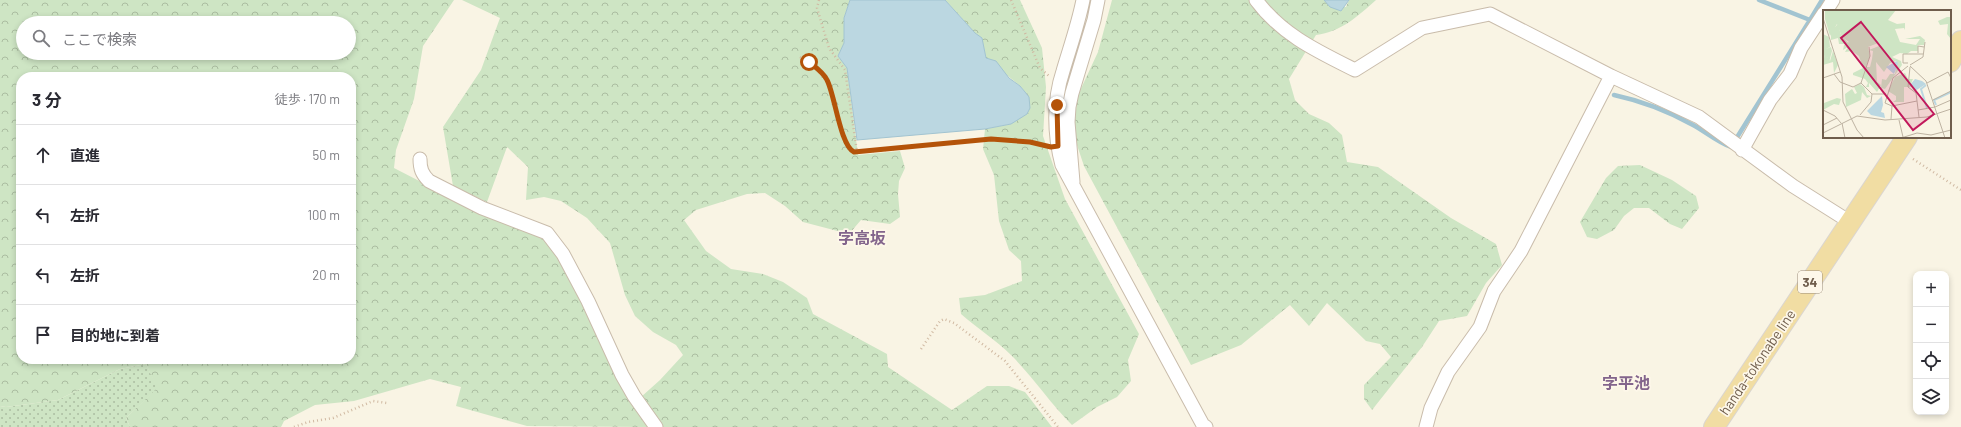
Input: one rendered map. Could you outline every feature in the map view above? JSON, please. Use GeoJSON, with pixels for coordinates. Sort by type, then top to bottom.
{"type":"FeatureCollection","features":[{"type":"Feature","properties":{"kind":"main road"},"geometry":{"type":"LineString","coordinates":[[1951,60],[1961,41]]}},
{"type":"Feature","properties":{"kind":"main road","name":"handa-tokonabe line"},"geometry":{"type":"LineString","coordinates":[[1714,427],[1903,143]]}},
{"type":"Feature","properties":{"kind":"street"},"geometry":{"type":"LineString","coordinates":[[1256,0],[1267,16],[1283,29],[1355,70],[1422,28],[1490,14],[1611,76],[1699,117],[1793,186],[1850,222]]}},
{"type":"Feature","properties":{"kind":"street"},"geometry":{"type":"LineString","coordinates":[[1826,10],[1833,0]]}},
{"type":"Feature","properties":{"kind":"street"},"geometry":{"type":"LineString","coordinates":[[1073,184],[1068,114],[1072,93],[1083,61],[1097,4],[1082,2],[1060,81],[1056,122],[1058,146],[1062,165],[1201,426]]}},
{"type":"Feature","properties":{"kind":"street"},"geometry":{"type":"LineString","coordinates":[[1742,150],[1770,100],[1790,74],[1801,48],[1823,15]]}},
{"type":"Feature","properties":{"kind":"street"},"geometry":{"type":"LineString","coordinates":[[1068,56],[1083,61]]}},
{"type":"Feature","properties":{"kind":"street"},"geometry":{"type":"LineString","coordinates":[[1426,427],[1430,408],[1448,372],[1480,327],[1494,291],[1521,251],[1611,76]]}},
{"type":"Feature","properties":{"kind":"street"},"geometry":{"type":"LineString","coordinates":[[420,159],[420,168],[423,175],[429,181],[482,208],[547,233],[563,254],[588,301],[630,389],[656,427]]}},
{"type":"Feature","properties":{"kind":"path"},"geometry":{"type":"LineString","coordinates":[[819,0],[817,8],[829,48],[845,70],[857,152]]}},
{"type":"Feature","properties":{"kind":"path"},"geometry":{"type":"LineString","coordinates":[[1011,0],[1040,68],[1048,75],[1060,81]]}},
{"type":"Feature","properties":{"kind":"path"},"geometry":{"type":"LineString","coordinates":[[800,57],[818,69],[826,78],[834,99],[840,126],[846,144],[850,150],[857,152],[991,139],[1030,142],[1051,147],[1058,146]]}},
{"type":"Feature","properties":{"kind":"path"},"geometry":{"type":"LineString","coordinates":[[1903,143],[1961,190]]}},
{"type":"Feature","properties":{"kind":"path"},"geometry":{"type":"LineString","coordinates":[[921,349],[940,321],[944,319],[954,323],[1005,361],[1058,427]]}},
{"type":"Feature","properties":{"kind":"path"},"geometry":{"type":"LineString","coordinates":[[294,427],[308,422],[333,418],[373,401],[387,403]]}},
{"type":"Feature","properties":{"kind":"green space"},"geometry":{"type":"Polygon","coordinates":[[[0,0],[454,0],[423,46],[414,99],[396,150],[394,168],[429,186],[546,237],[559,254],[650,427],[527,426],[456,406],[461,387],[430,379],[354,401],[315,405],[284,421],[281,427],[130,427],[126,418],[157,388],[146,364],[120,369],[58,400],[6,407],[0,406],[0,0]]]}},
{"type":"Feature","properties":{"kind":"green space"},"geometry":{"type":"Polygon","coordinates":[[[462,0],[850,0],[844,18],[844,43],[838,56],[847,68],[858,155],[900,151],[905,168],[899,181],[898,194],[900,217],[890,224],[861,220],[849,234],[803,222],[785,206],[765,193],[747,194],[696,210],[684,220],[706,251],[731,269],[763,274],[783,282],[807,298],[813,314],[887,354],[888,367],[952,410],[987,386],[1009,386],[1025,392],[1052,427],[662,427],[641,397],[660,380],[683,355],[676,345],[653,332],[635,316],[625,295],[610,243],[587,218],[561,201],[544,197],[526,200],[528,167],[507,147],[487,202],[453,186],[443,127],[481,70],[500,18],[462,0]]]}},
{"type":"Feature","properties":{"kind":"green space"},"geometry":{"type":"Polygon","coordinates":[[[945,0],[1020,0],[1042,48],[1046,87],[1043,136],[1065,199],[1139,334],[1128,360],[1131,381],[1117,397],[1097,407],[1072,425],[1011,355],[961,314],[959,298],[985,295],[1022,281],[1021,261],[1009,250],[999,221],[994,175],[983,149],[985,129],[1011,124],[1029,97],[1020,86],[986,58],[981,38],[945,0]]]}},
{"type":"Feature","properties":{"kind":"green space"},"geometry":{"type":"Polygon","coordinates":[[[1112,0],[1324,0],[1330,7],[1346,7],[1349,0],[1376,0],[1356,17],[1341,27],[1333,31],[1316,35],[1289,79],[1295,100],[1309,114],[1329,123],[1342,135],[1347,162],[1378,167],[1451,218],[1496,244],[1502,265],[1486,283],[1467,316],[1439,321],[1422,347],[1372,410],[1364,399],[1364,385],[1391,357],[1380,344],[1366,341],[1327,303],[1309,326],[1290,305],[1241,345],[1191,365],[1084,166],[1073,133],[1078,95],[1098,52],[1112,0]]]}},
{"type":"Feature","properties":{"kind":"green space"},"geometry":{"type":"Polygon","coordinates":[[[1640,165],[1672,180],[1696,196],[1699,208],[1682,229],[1670,224],[1649,208],[1634,208],[1624,216],[1614,230],[1597,239],[1587,237],[1580,222],[1606,178],[1618,166],[1640,165]]]}},
{"type":"Feature","properties":{"kind":"green space"},"geometry":{"type":"Polygon","coordinates":[[[146,364],[158,388],[126,418],[130,427],[0,427],[0,406],[6,407],[58,400],[120,369],[146,364]]]}},
{"type":"Feature","properties":{"kind":"water"},"geometry":{"type":"Polygon","coordinates":[[[850,0],[945,0],[975,33],[982,38],[986,58],[996,61],[1009,78],[1020,86],[1029,97],[1030,108],[1027,114],[1011,124],[985,129],[857,140],[847,68],[838,56],[844,43],[844,18],[850,0]]]}},
{"type":"Feature","properties":{"kind":"water"},"geometry":{"type":"Polygon","coordinates":[[[1324,0],[1349,0],[1341,11],[1330,7],[1324,0]]]}},
{"type":"Feature","properties":{"kind":"waterway"},"geometry":{"type":"LineString","coordinates":[[1759,0],[1810,20],[1822,0]]}},
{"type":"Feature","properties":{"kind":"waterway"},"geometry":{"type":"LineString","coordinates":[[1614,95],[1645,103],[1674,115],[1731,147],[1810,20]]}},
{"type":"Feature","properties":{"kind":"district","name":"字高坂"},"geometry":{"type":"Point","coordinates":[862,237]}},
{"type":"Feature","properties":{"kind":"district","name":"字平池"},"geometry":{"type":"Point","coordinates":[1626,382]}},
{"type":"Feature","properties":{"kind":"route"},"geometry":{"type":"LineString","coordinates":[[809,62],[826,78],[834,99],[844,140],[848,148],[854,152],[991,139],[1030,142],[1051,147],[1058,146],[1056,122],[1057,105]]}}]}
